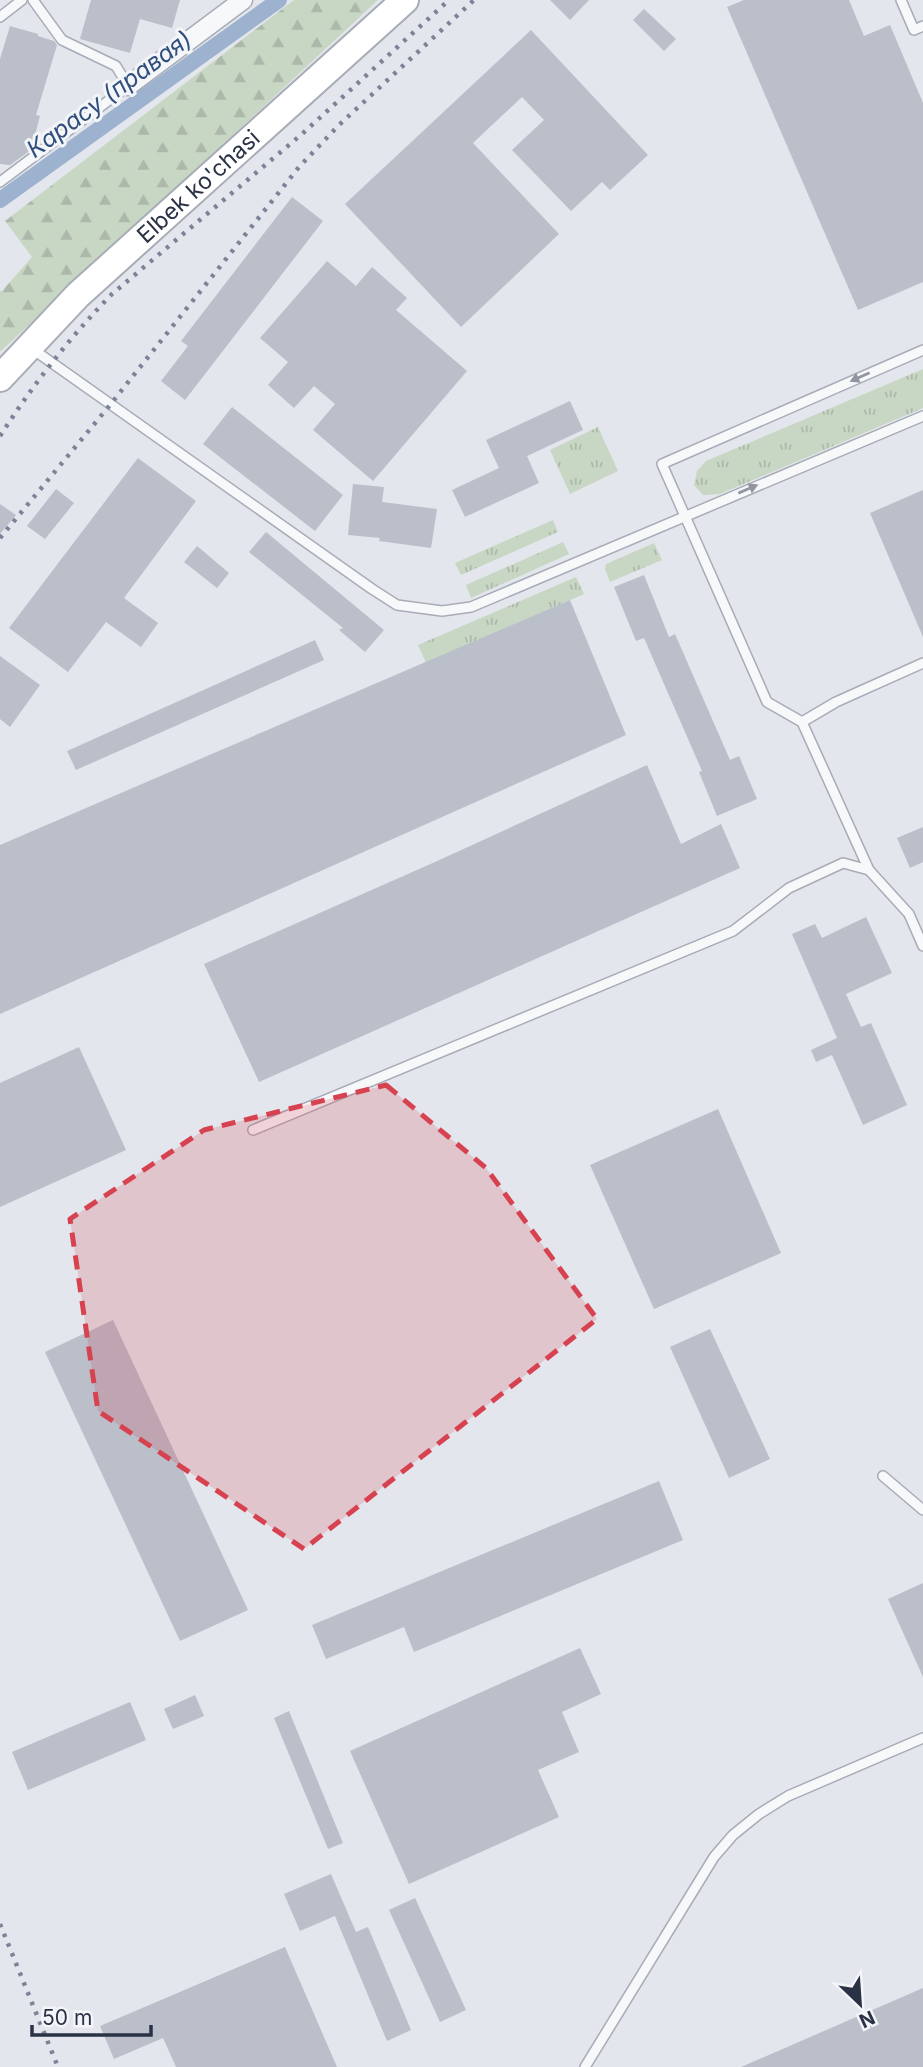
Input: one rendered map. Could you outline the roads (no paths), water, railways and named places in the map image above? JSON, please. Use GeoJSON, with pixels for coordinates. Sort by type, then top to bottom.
{"type":"FeatureCollection","features":[{"type":"Feature","properties":{"kind":"main road","name":"Elbek ko'chasi"},"geometry":{"type":"LineString","coordinates":[[0,378],[78,295],[405,0]]}},
{"type":"Feature","properties":{"kind":"street"},"geometry":{"type":"LineString","coordinates":[[128,86],[243,0]]}},
{"type":"Feature","properties":{"kind":"lane"},"geometry":{"type":"LineString","coordinates":[[0,17],[22,0]]}},
{"type":"Feature","properties":{"kind":"lane"},"geometry":{"type":"LineString","coordinates":[[0,183],[128,86],[116,66],[62,40],[33,0]]}},
{"type":"Feature","properties":{"kind":"lane"},"geometry":{"type":"LineString","coordinates":[[901,0],[914,30],[923,26]]}},
{"type":"Feature","properties":{"kind":"lane"},"geometry":{"type":"LineString","coordinates":[[29,346],[397,605],[442,611],[471,607],[923,416]]}},
{"type":"Feature","properties":{"kind":"lane"},"geometry":{"type":"LineString","coordinates":[[923,350],[662,464],[767,702],[802,722],[869,870],[909,914],[923,946]]}},
{"type":"Feature","properties":{"kind":"lane"},"geometry":{"type":"LineString","coordinates":[[802,722],[836,702],[923,663]]}},
{"type":"Feature","properties":{"kind":"lane"},"geometry":{"type":"LineString","coordinates":[[253,1130],[733,931],[789,888],[843,863],[869,870]]}},
{"type":"Feature","properties":{"kind":"lane"},"geometry":{"type":"LineString","coordinates":[[883,1476],[923,1510]]}},
{"type":"Feature","properties":{"kind":"lane"},"geometry":{"type":"LineString","coordinates":[[585,2067],[714,1857],[733,1835],[788,1796],[923,1738]]}},
{"type":"Feature","properties":{"kind":"waterway","name":"Карасу (правая)"},"geometry":{"type":"LineString","coordinates":[[0,200],[279,0]]}},
{"type":"Feature","properties":{"kind":"railway"},"geometry":{"type":"LineString","coordinates":[[0,436],[52,362],[112,294],[302,134],[449,0]]}},
{"type":"Feature","properties":{"kind":"railway"},"geometry":{"type":"LineString","coordinates":[[0,538],[110,405],[299,167],[339,125],[474,0]]}},
{"type":"Feature","properties":{"kind":"railway"},"geometry":{"type":"LineString","coordinates":[[0,1924],[58,2067]]}}]}
